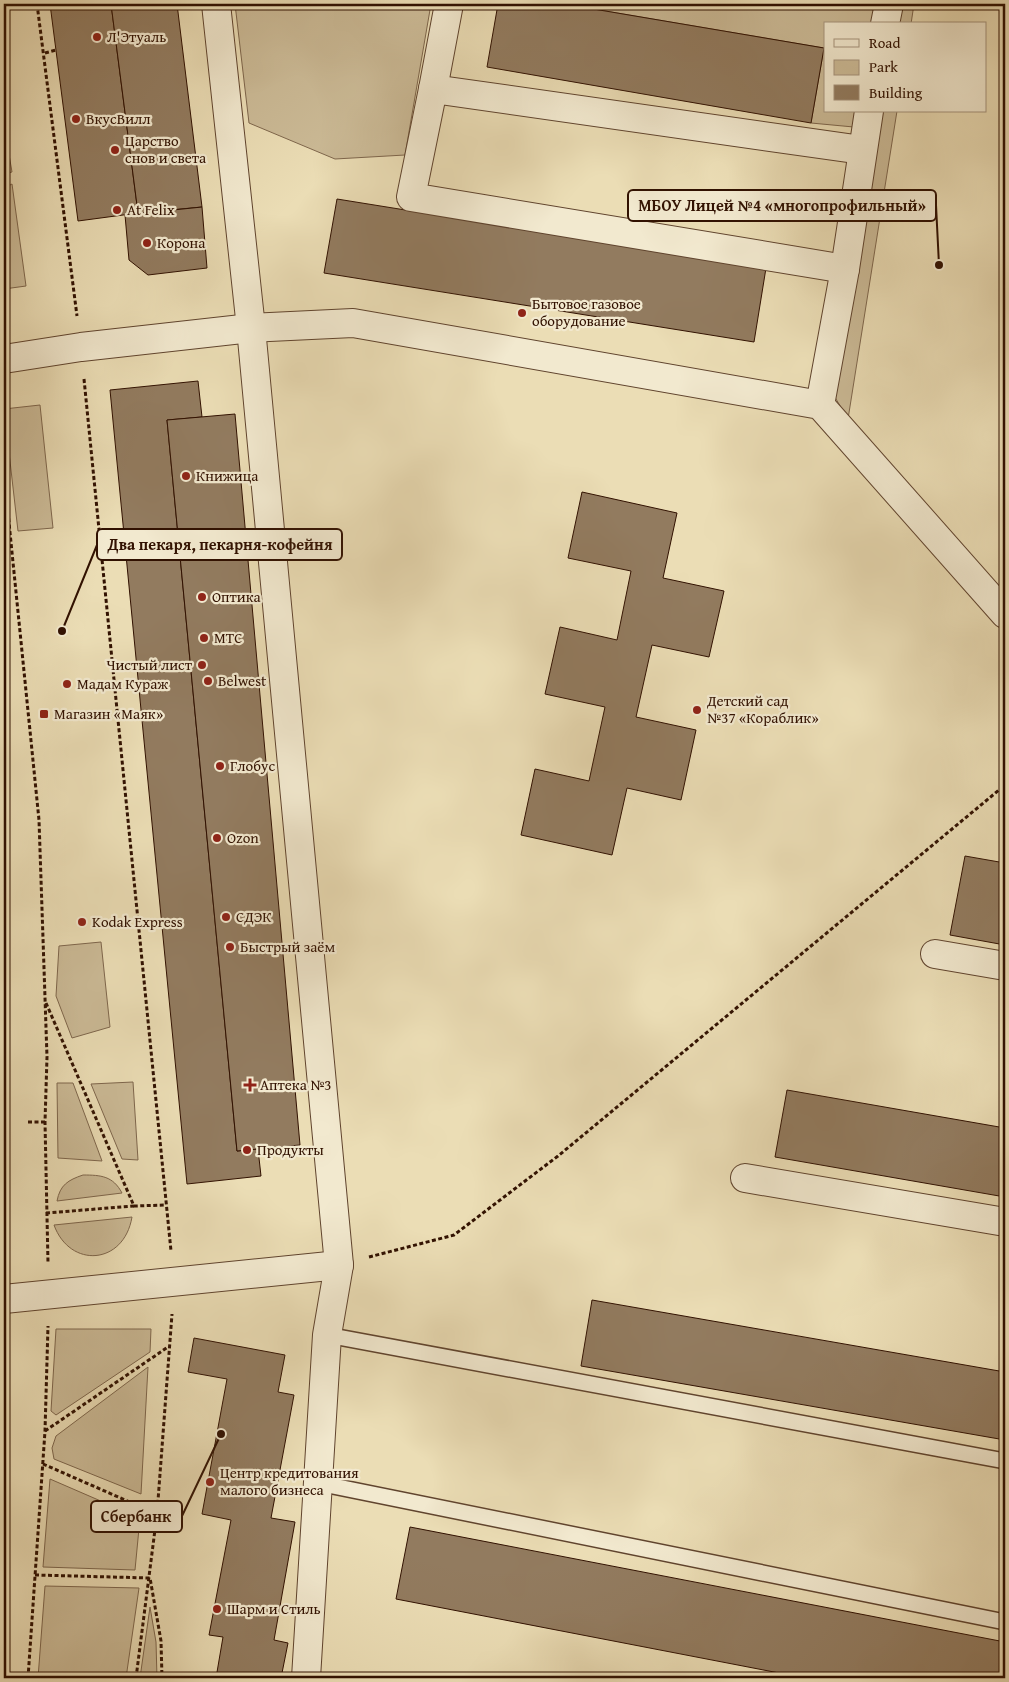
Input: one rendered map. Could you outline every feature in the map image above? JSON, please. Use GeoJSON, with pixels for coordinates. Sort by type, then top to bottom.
{"type":"FeatureCollection","features":[{"type":"Feature","properties":{"kind":"street"},"geometry":{"type":"LineString","coordinates":[[216,4],[251,328],[339,1265],[327,1335],[306,1678]]}},
{"type":"Feature","properties":{"kind":"street"},"geometry":{"type":"LineString","coordinates":[[449,4],[411,197],[845,269]]}},
{"type":"Feature","properties":{"kind":"street"},"geometry":{"type":"LineString","coordinates":[[885,22],[888,4]]}},
{"type":"Feature","properties":{"kind":"street"},"geometry":{"type":"LineString","coordinates":[[433,89],[862,150]]}},
{"type":"Feature","properties":{"kind":"street"},"geometry":{"type":"LineString","coordinates":[[820,405],[845,269],[869,112]]}},
{"type":"Feature","properties":{"kind":"street"},"geometry":{"type":"LineString","coordinates":[[4,359],[81,347],[251,328],[353,323],[820,405],[1005,614]]}},
{"type":"Feature","properties":{"kind":"street"},"geometry":{"type":"LineString","coordinates":[[935,954],[1005,966]]}},
{"type":"Feature","properties":{"kind":"street"},"geometry":{"type":"LineString","coordinates":[[745,1178],[1005,1222]]}},
{"type":"Feature","properties":{"kind":"street"},"geometry":{"type":"LineString","coordinates":[[4,1300],[339,1265]]}},
{"type":"Feature","properties":{"kind":"lane"},"geometry":{"type":"LineString","coordinates":[[327,1335],[1005,1461]]}},
{"type":"Feature","properties":{"kind":"lane"},"geometry":{"type":"LineString","coordinates":[[318,1483],[1005,1622]]}},
{"type":"Feature","properties":{"kind":"path"},"geometry":{"type":"LineString","coordinates":[[37,4],[45,53],[81,347],[175,1281],[168,1347],[157,1514],[136,1678]]}},
{"type":"Feature","properties":{"kind":"path"},"geometry":{"type":"LineString","coordinates":[[45,53],[56,50]]}},
{"type":"Feature","properties":{"kind":"path"},"geometry":{"type":"LineString","coordinates":[[4,473],[39,820],[47,1057],[45,1122],[49,1294],[45,1431],[28,1678]]}},
{"type":"Feature","properties":{"kind":"path"},"geometry":{"type":"LineString","coordinates":[[339,1265],[454,1234],[558,1156],[1005,785]]}},
{"type":"Feature","properties":{"kind":"path"},"geometry":{"type":"LineString","coordinates":[[45,1000],[134,1206]]}},
{"type":"Feature","properties":{"kind":"path"},"geometry":{"type":"LineString","coordinates":[[28,1122],[45,1122]]}},
{"type":"Feature","properties":{"kind":"path"},"geometry":{"type":"LineString","coordinates":[[46,1213],[166,1205]]}},
{"type":"Feature","properties":{"kind":"path"},"geometry":{"type":"LineString","coordinates":[[45,1431],[168,1347]]}},
{"type":"Feature","properties":{"kind":"path"},"geometry":{"type":"LineString","coordinates":[[43,1464],[157,1514]]}},
{"type":"Feature","properties":{"kind":"path"},"geometry":{"type":"LineString","coordinates":[[35,1575],[150,1578]]}},
{"type":"Feature","properties":{"kind":"path"},"geometry":{"type":"LineString","coordinates":[[150,1578],[160,1641],[162,1678]]}},
{"type":"Feature","properties":{"kind":"green space"},"geometry":{"type":"Polygon","coordinates":[[[235,4],[431,4],[405,155],[335,159],[249,123],[235,4]]]}},
{"type":"Feature","properties":{"kind":"green space"},"geometry":{"type":"Polygon","coordinates":[[[564,4],[914,4],[911,22],[824,22],[824,48],[564,4]]]}},
{"type":"Feature","properties":{"kind":"green space"},"geometry":{"type":"Polygon","coordinates":[[[824,48],[824,112],[897,112],[848,419],[833,394],[875,129],[811,123],[824,48]]]}},
{"type":"Feature","properties":{"kind":"green space"},"geometry":{"type":"Polygon","coordinates":[[[6,137],[12,172],[4,174],[4,138],[6,137]]]}},
{"type":"Feature","properties":{"kind":"green space"},"geometry":{"type":"Polygon","coordinates":[[[12,184],[26,286],[4,289],[4,188],[12,184]]]}},
{"type":"Feature","properties":{"kind":"green space"},"geometry":{"type":"Polygon","coordinates":[[[40,405],[53,528],[18,531],[4,409],[40,405]]]}},
{"type":"Feature","properties":{"kind":"green space"},"geometry":{"type":"Polygon","coordinates":[[[101,942],[110,1027],[72,1038],[56,996],[59,946],[101,942]]]}},
{"type":"Feature","properties":{"kind":"green space"},"geometry":{"type":"Polygon","coordinates":[[[133,1082],[138,1160],[122,1159],[91,1084],[133,1082]]]}},
{"type":"Feature","properties":{"kind":"green space"},"geometry":{"type":"Polygon","coordinates":[[[57,1083],[73,1083],[102,1161],[58,1158],[57,1083]]]}},
{"type":"Feature","properties":{"kind":"green space"},"geometry":{"type":"Polygon","coordinates":[[[83,1175],[95,1175],[106,1178],[115,1183],[122,1193],[57,1201],[60,1191],[65,1184],[83,1175]]]}},
{"type":"Feature","properties":{"kind":"green space"},"geometry":{"type":"Polygon","coordinates":[[[132,1217],[127,1233],[119,1245],[108,1252],[96,1256],[72,1249],[62,1239],[54,1225],[132,1217]]]}},
{"type":"Feature","properties":{"kind":"green space"},"geometry":{"type":"Polygon","coordinates":[[[56,1329],[151,1329],[150,1352],[56,1415],[51,1411],[56,1329]]]}},
{"type":"Feature","properties":{"kind":"green space"},"geometry":{"type":"Polygon","coordinates":[[[148,1367],[141,1494],[54,1459],[52,1448],[56,1436],[148,1367]]]}},
{"type":"Feature","properties":{"kind":"green space"},"geometry":{"type":"Polygon","coordinates":[[[50,1479],[140,1518],[135,1570],[43,1567],[50,1479]]]}},
{"type":"Feature","properties":{"kind":"green space"},"geometry":{"type":"Polygon","coordinates":[[[45,1586],[139,1588],[126,1678],[38,1678],[45,1586]]]}},
{"type":"Feature","properties":{"kind":"green space"},"geometry":{"type":"Polygon","coordinates":[[[150,1607],[156,1642],[157,1678],[140,1678],[150,1607]]]}},
{"type":"Feature","properties":{"kind":"building"},"geometry":{"type":"Polygon","coordinates":[[[50,4],[111,4],[138,213],[78,221],[50,4]]]}},
{"type":"Feature","properties":{"kind":"building"},"geometry":{"type":"Polygon","coordinates":[[[111,4],[177,4],[202,207],[138,213],[111,4]]]}},
{"type":"Feature","properties":{"kind":"building"},"geometry":{"type":"Polygon","coordinates":[[[498,4],[564,4],[824,48],[811,123],[487,67],[498,4]]]}},
{"type":"Feature","properties":{"kind":"building"},"geometry":{"type":"Polygon","coordinates":[[[337,199],[766,268],[754,342],[324,273],[337,199]]]}},
{"type":"Feature","properties":{"kind":"building"},"geometry":{"type":"Polygon","coordinates":[[[202,207],[207,268],[148,275],[129,260],[125,215],[202,207]]]}},
{"type":"Feature","properties":{"kind":"building"},"geometry":{"type":"Polygon","coordinates":[[[198,381],[202,417],[167,420],[237,1151],[258,1149],[261,1176],[187,1184],[110,390],[198,381]]]}},
{"type":"Feature","properties":{"kind":"building"},"geometry":{"type":"Polygon","coordinates":[[[235,414],[300,1145],[237,1151],[167,420],[235,414]]]}},
{"type":"Feature","properties":{"kind":"building"},"geometry":{"type":"Polygon","coordinates":[[[582,492],[677,513],[663,578],[724,591],[709,657],[652,645],[636,717],[696,730],[681,800],[627,788],[612,855],[521,835],[535,769],[589,781],[605,707],[545,694],[560,627],[617,640],[631,571],[568,558],[582,492]]]}},
{"type":"Feature","properties":{"kind":"building"},"geometry":{"type":"Polygon","coordinates":[[[965,856],[1005,863],[1005,945],[950,935],[965,856]]]}},
{"type":"Feature","properties":{"kind":"building"},"geometry":{"type":"Polygon","coordinates":[[[787,1090],[1005,1128],[1005,1197],[775,1157],[787,1090]]]}},
{"type":"Feature","properties":{"kind":"building"},"geometry":{"type":"Polygon","coordinates":[[[592,1300],[1005,1372],[1005,1440],[581,1366],[592,1300]]]}},
{"type":"Feature","properties":{"kind":"building"},"geometry":{"type":"Polygon","coordinates":[[[194,1338],[285,1355],[278,1392],[294,1395],[271,1518],[295,1522],[274,1640],[288,1643],[281,1678],[216,1678],[223,1637],[209,1635],[231,1520],[202,1514],[227,1379],[188,1372],[194,1338]]]}},
{"type":"Feature","properties":{"kind":"building"},"geometry":{"type":"Polygon","coordinates":[[[410,1527],[1005,1642],[1005,1678],[805,1678],[396,1599],[410,1527]]]}},
{"type":"Feature","properties":{"kind":"place","name":"Л'Этуаль"},"geometry":{"type":"Point","coordinates":[97,37]}},
{"type":"Feature","properties":{"kind":"place","name":"ВкусВилл"},"geometry":{"type":"Point","coordinates":[76,119]}},
{"type":"Feature","properties":{"kind":"place","name":"Царство снов и света"},"geometry":{"type":"Point","coordinates":[115,150]}},
{"type":"Feature","properties":{"kind":"place","name":"At Felix"},"geometry":{"type":"Point","coordinates":[117,210]}},
{"type":"Feature","properties":{"kind":"place","name":"Корона"},"geometry":{"type":"Point","coordinates":[147,243]}},
{"type":"Feature","properties":{"kind":"place","name":"МБОУ Лицей №4 «многопрофильный»"},"geometry":{"type":"Point","coordinates":[939,265]}},
{"type":"Feature","properties":{"kind":"place","name":"Бытовое газовое оборудование"},"geometry":{"type":"Point","coordinates":[522,313]}},
{"type":"Feature","properties":{"kind":"place","name":"Книжица"},"geometry":{"type":"Point","coordinates":[186,476]}},
{"type":"Feature","properties":{"kind":"place","name":"Оптика"},"geometry":{"type":"Point","coordinates":[202,597]}},
{"type":"Feature","properties":{"kind":"place","name":"Два пекаря, пекарня-кофейня"},"geometry":{"type":"Point","coordinates":[62,631]}},
{"type":"Feature","properties":{"kind":"place","name":"МТС"},"geometry":{"type":"Point","coordinates":[204,638]}},
{"type":"Feature","properties":{"kind":"place","name":"Чистый лист"},"geometry":{"type":"Point","coordinates":[202,665]}},
{"type":"Feature","properties":{"kind":"place","name":"Belwest"},"geometry":{"type":"Point","coordinates":[208,681]}},
{"type":"Feature","properties":{"kind":"place","name":"Мадам Кураж"},"geometry":{"type":"Point","coordinates":[67,684]}},
{"type":"Feature","properties":{"kind":"place","name":"Детский сад №37 «Кораблик»"},"geometry":{"type":"Point","coordinates":[697,710]}},
{"type":"Feature","properties":{"kind":"place","name":"Магазин «Маяк»"},"geometry":{"type":"Point","coordinates":[44,714]}},
{"type":"Feature","properties":{"kind":"place","name":"Глобус"},"geometry":{"type":"Point","coordinates":[220,766]}},
{"type":"Feature","properties":{"kind":"place","name":"Ozon"},"geometry":{"type":"Point","coordinates":[217,838]}},
{"type":"Feature","properties":{"kind":"place","name":"СДЭК"},"geometry":{"type":"Point","coordinates":[226,917]}},
{"type":"Feature","properties":{"kind":"place","name":"Kodak Express"},"geometry":{"type":"Point","coordinates":[82,922]}},
{"type":"Feature","properties":{"kind":"place","name":"Быстрый заём"},"geometry":{"type":"Point","coordinates":[230,947]}},
{"type":"Feature","properties":{"kind":"place","name":"Аптека №3"},"geometry":{"type":"Point","coordinates":[250,1085]}},
{"type":"Feature","properties":{"kind":"place","name":"Продукты"},"geometry":{"type":"Point","coordinates":[247,1150]}},
{"type":"Feature","properties":{"kind":"place","name":"Сбербанк"},"geometry":{"type":"Point","coordinates":[221,1434]}},
{"type":"Feature","properties":{"kind":"place","name":"Центр кредитования малого бизнеса"},"geometry":{"type":"Point","coordinates":[210,1482]}},
{"type":"Feature","properties":{"kind":"place","name":"Шарм и Стиль"},"geometry":{"type":"Point","coordinates":[217,1609]}}]}
